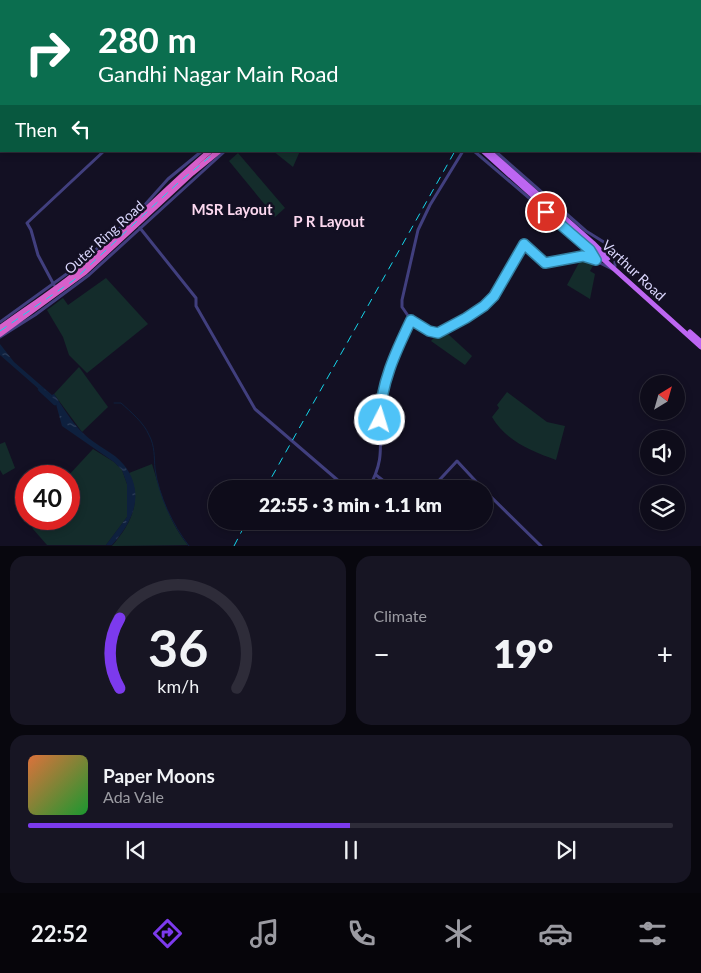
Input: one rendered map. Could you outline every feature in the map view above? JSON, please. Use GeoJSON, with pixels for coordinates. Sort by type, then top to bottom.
{"type":"FeatureCollection","features":[{"type":"Feature","properties":{"kind":"highway","name":"Outer Ring Road"},"geometry":{"type":"LineString","coordinates":[[0,328],[84,266],[209,152]]}},
{"type":"Feature","properties":{"kind":"highway","name":"Outer Ring Road"},"geometry":{"type":"LineString","coordinates":[[0,336],[81,276],[192,173],[219,152]]}},
{"type":"Feature","properties":{"kind":"highway"},"geometry":{"type":"LineString","coordinates":[[207,162],[214,161]]}},
{"type":"Feature","properties":{"kind":"main road","name":"Varthur Road"},"geometry":{"type":"LineString","coordinates":[[484,152],[701,342]]}},
{"type":"Feature","properties":{"kind":"main road","name":"Varthur Road"},"geometry":{"type":"LineString","coordinates":[[490,152],[594,242],[615,268],[701,347]]}},
{"type":"Feature","properties":{"kind":"street"},"geometry":{"type":"LineString","coordinates":[[54,285],[38,255],[31,230],[27,223],[103,152]]}},
{"type":"Feature","properties":{"kind":"street"},"geometry":{"type":"LineString","coordinates":[[0,322],[54,285],[79,265],[142,208],[168,179],[201,152]]}},
{"type":"Feature","properties":{"kind":"street"},"geometry":{"type":"LineString","coordinates":[[0,336],[35,315],[89,274],[224,152]]}},
{"type":"Feature","properties":{"kind":"street"},"geometry":{"type":"LineString","coordinates":[[463,152],[430,205],[418,230],[402,300],[402,306],[411,320],[429,331],[438,333],[466,318],[484,306],[494,296],[524,244],[545,263],[583,256],[615,268],[616,251],[568,216],[496,152]]}},
{"type":"Feature","properties":{"kind":"street"},"geometry":{"type":"LineString","coordinates":[[475,152],[590,250],[596,260]]}},
{"type":"Feature","properties":{"kind":"street"},"geometry":{"type":"LineString","coordinates":[[140,228],[196,298],[196,306],[255,409],[338,480]]}},
{"type":"Feature","properties":{"kind":"street"},"geometry":{"type":"LineString","coordinates":[[605,243],[614,252],[612,255],[606,256]]}},
{"type":"Feature","properties":{"kind":"street"},"geometry":{"type":"LineString","coordinates":[[596,260],[600,258],[597,252]]}},
{"type":"Feature","properties":{"kind":"street"},"geometry":{"type":"LineString","coordinates":[[373,480],[382,452],[381,403],[385,384],[411,320]]}},
{"type":"Feature","properties":{"kind":"street"},"geometry":{"type":"LineString","coordinates":[[439,480],[457,461],[475,480]]}},
{"type":"Feature","properties":{"kind":"street"},"geometry":{"type":"LineString","coordinates":[[376,475],[382,480]]}},
{"type":"Feature","properties":{"kind":"street"},"geometry":{"type":"LineString","coordinates":[[493,499],[541,546]]}},
{"type":"Feature","properties":{"kind":"green space"},"geometry":{"type":"Polygon","coordinates":[[[274,152],[300,152],[293,167],[274,152]]]}},
{"type":"Feature","properties":{"kind":"green space"},"geometry":{"type":"Polygon","coordinates":[[[238,153],[285,208],[275,217],[229,161],[238,153]]]}},
{"type":"Feature","properties":{"kind":"green space"},"geometry":{"type":"Polygon","coordinates":[[[581,259],[594,264],[590,271],[595,274],[590,299],[567,285],[581,259]]]}},
{"type":"Feature","properties":{"kind":"green space"},"geometry":{"type":"Polygon","coordinates":[[[106,278],[148,324],[87,373],[69,355],[63,337],[47,310],[63,298],[68,305],[106,278]]]}},
{"type":"Feature","properties":{"kind":"green space"},"geometry":{"type":"Polygon","coordinates":[[[448,334],[472,356],[465,365],[431,341],[436,335],[448,334]]]}},
{"type":"Feature","properties":{"kind":"green space"},"geometry":{"type":"Polygon","coordinates":[[[79,367],[108,407],[82,432],[54,394],[79,367]]]}},
{"type":"Feature","properties":{"kind":"green space"},"geometry":{"type":"Polygon","coordinates":[[[507,392],[547,422],[565,426],[556,460],[537,453],[512,439],[504,433],[492,417],[499,408],[497,405],[507,392]]]}},
{"type":"Feature","properties":{"kind":"green space"},"geometry":{"type":"Polygon","coordinates":[[[5,442],[15,468],[3,475],[0,470],[0,444],[5,442]]]}},
{"type":"Feature","properties":{"kind":"green space"},"geometry":{"type":"Polygon","coordinates":[[[93,449],[114,462],[122,470],[127,484],[127,517],[106,545],[47,545],[34,530],[80,530],[80,465],[78,465],[93,449]]]}},
{"type":"Feature","properties":{"kind":"green space"},"geometry":{"type":"Polygon","coordinates":[[[152,464],[170,516],[188,545],[112,546],[125,529],[133,511],[135,493],[129,473],[152,464]]]}},
{"type":"Feature","properties":{"kind":"water"},"geometry":{"type":"Polygon","coordinates":[[[0,344],[14,362],[52,395],[54,394],[80,430],[120,460],[131,476],[134,486],[134,507],[126,527],[112,545],[106,545],[127,517],[127,484],[122,470],[114,462],[62,426],[56,404],[0,355],[0,344]]]}},
{"type":"Feature","properties":{"kind":"waterway"},"geometry":{"type":"LineString","coordinates":[[40,389],[55,403]]}},
{"type":"Feature","properties":{"kind":"waterway"},"geometry":{"type":"LineString","coordinates":[[114,403],[121,403],[137,418],[147,431],[152,443],[155,469],[163,499],[172,519],[189,546]]}},
{"type":"Feature","properties":{"kind":"railway"},"geometry":{"type":"LineString","coordinates":[[0,331],[74,280],[178,183],[216,152]]}},
{"type":"Feature","properties":{"kind":"railway"},"geometry":{"type":"LineString","coordinates":[[270,480],[454,152]]}},
{"type":"Feature","properties":{"kind":"railway"},"geometry":{"type":"LineString","coordinates":[[234,546],[242,530]]}},
{"type":"Feature","properties":{"kind":"district","name":"MSR Layout"},"geometry":{"type":"Point","coordinates":[232,209]}},
{"type":"Feature","properties":{"kind":"district","name":"P R Layout"},"geometry":{"type":"Point","coordinates":[329,221]}},
{"type":"Feature","properties":{"kind":"route"},"geometry":{"type":"LineString","coordinates":[[380,420],[381,403],[389,371],[411,320],[433,333],[444,332],[484,306],[494,296],[524,244],[545,263],[583,256],[596,260],[590,250],[546,212]]}}]}
